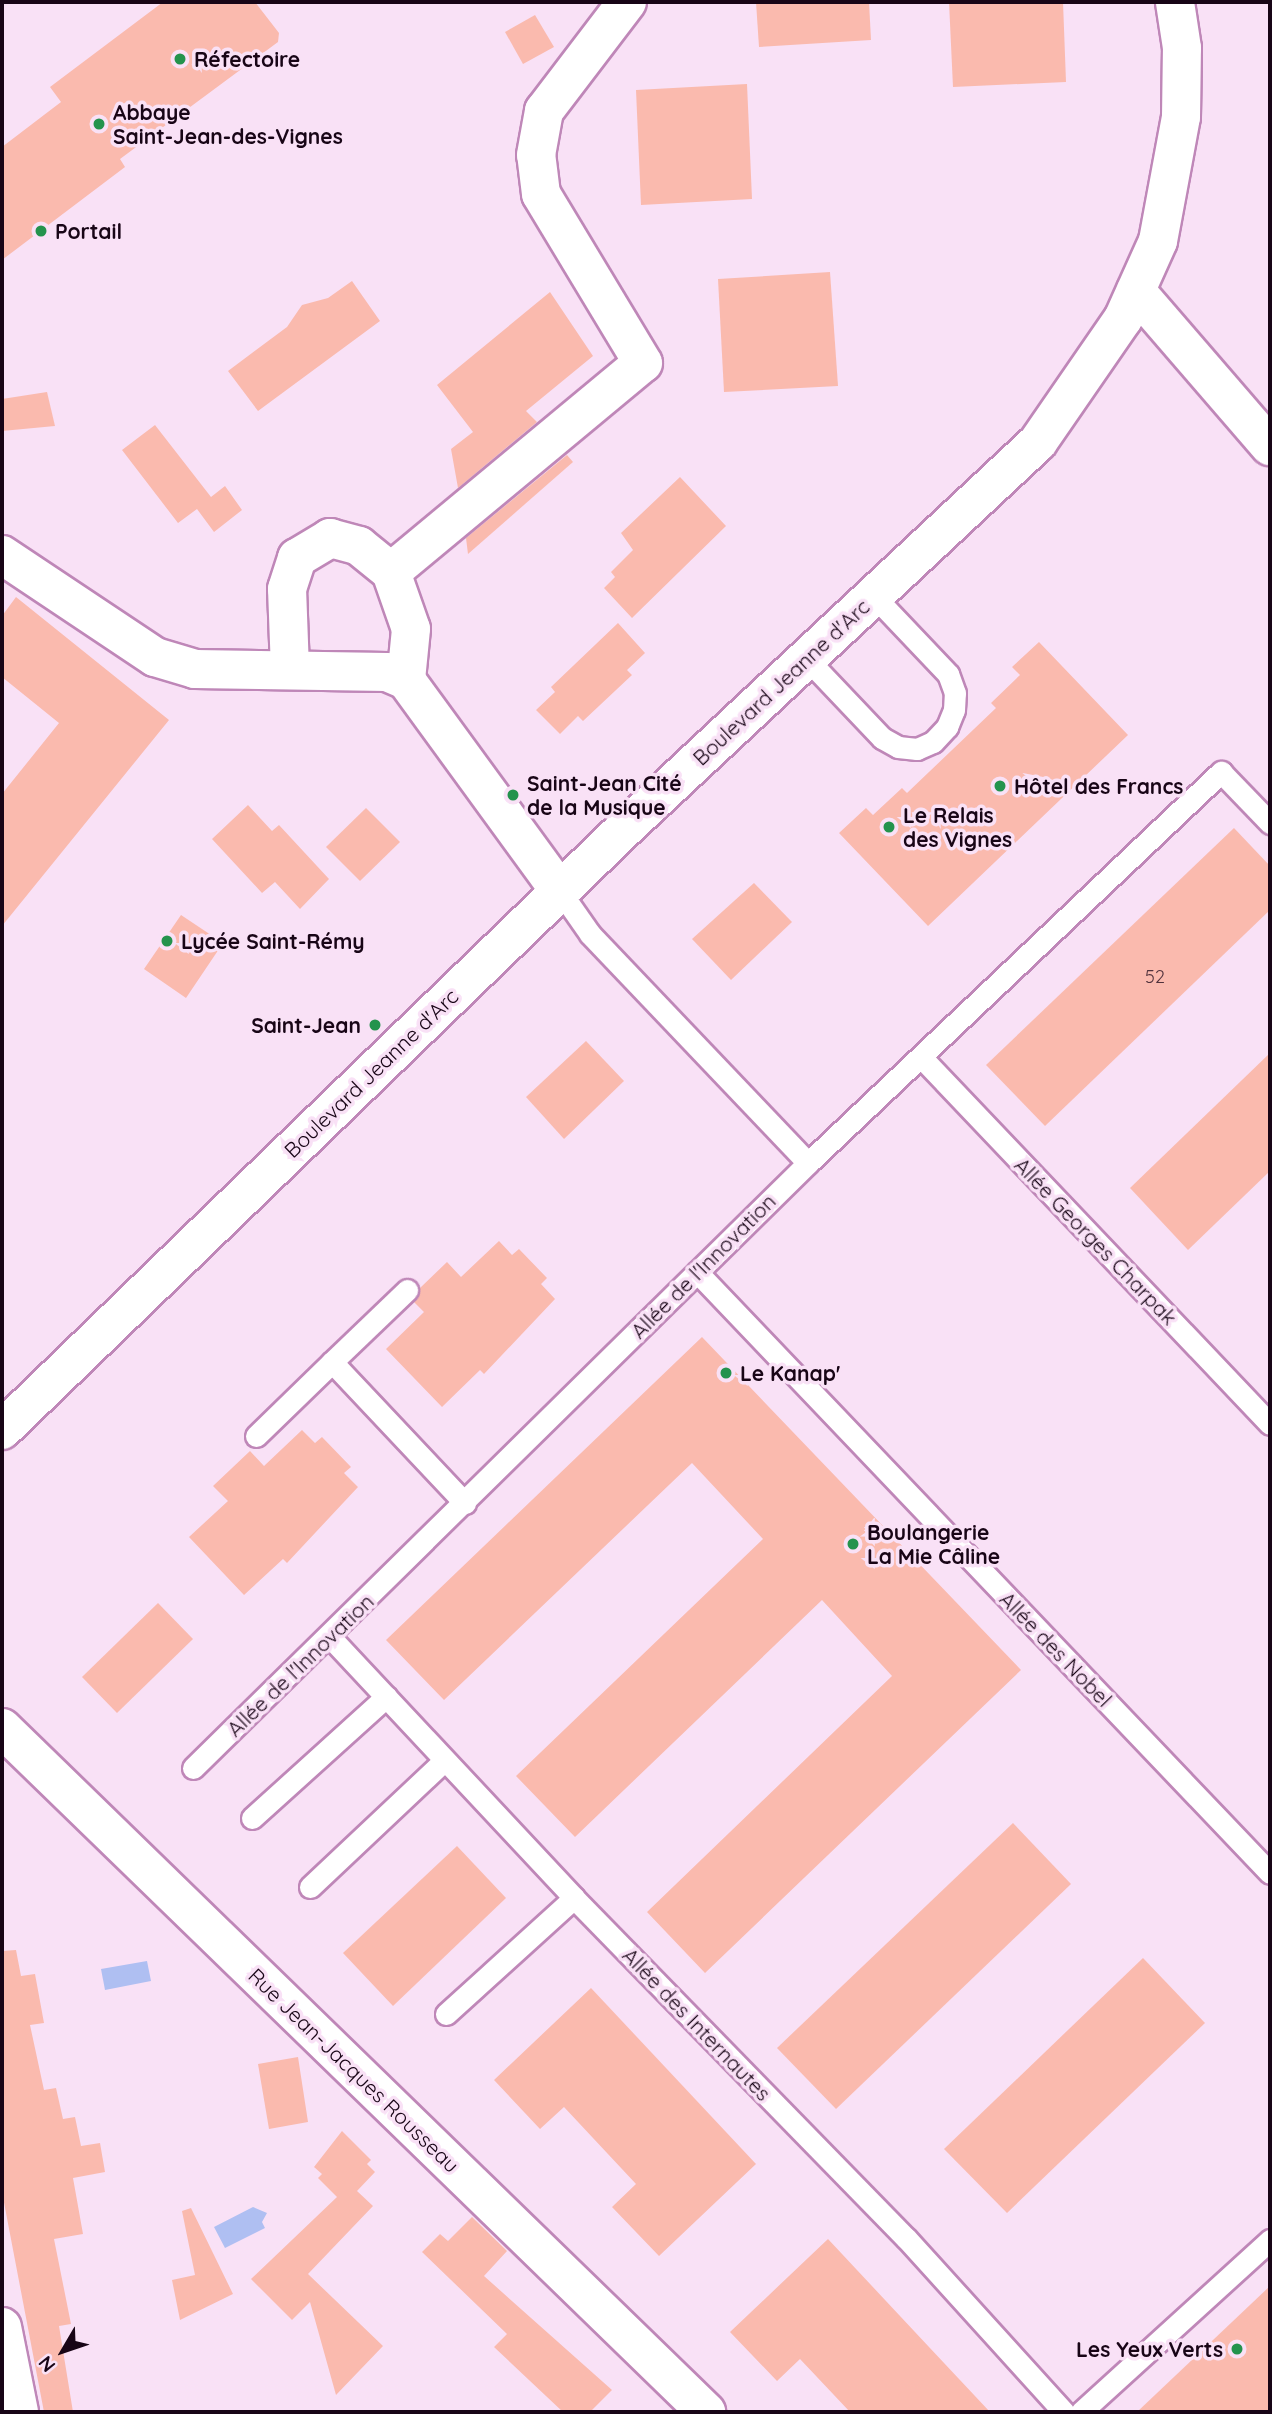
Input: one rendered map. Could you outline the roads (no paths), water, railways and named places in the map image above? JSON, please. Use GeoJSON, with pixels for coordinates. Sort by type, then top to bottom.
{"type":"FeatureCollection","features":[{"type":"Feature","properties":{"kind":"street"},"geometry":{"type":"LineString","coordinates":[[391,572],[643,363],[541,194],[536,155],[544,111],[627,2]]}},
{"type":"Feature","properties":{"kind":"street","name":"Boulevard Jeanne d'Arc"},"geometry":{"type":"LineString","coordinates":[[2,1430],[560,891],[1038,442],[1124,319],[1158,242],[1181,117],[1182,48],[1175,2]]}},
{"type":"Feature","properties":{"kind":"street"},"geometry":{"type":"LineString","coordinates":[[1136,291],[1270,446]]}},
{"type":"Feature","properties":{"kind":"street"},"geometry":{"type":"LineString","coordinates":[[290,670],[287,589],[297,558],[330,538],[359,546],[391,572],[411,629],[406,680]]}},
{"type":"Feature","properties":{"kind":"street"},"geometry":{"type":"LineString","coordinates":[[2,555],[155,657],[195,669],[387,672],[406,680],[560,891]]}},
{"type":"Feature","properties":{"kind":"street","name":"Rue Jean-Jacques Rousseau"},"geometry":{"type":"LineString","coordinates":[[2,1728],[706,2412]]}},
{"type":"Feature","properties":{"kind":"street"},"geometry":{"type":"LineString","coordinates":[[2,2327],[19,2412]]}},
{"type":"Feature","properties":{"kind":"lane"},"geometry":{"type":"LineString","coordinates":[[807,659],[882,738],[898,747],[917,749],[933,742],[947,727],[954,710],[952,683],[874,596]]}},
{"type":"Feature","properties":{"kind":"lane","name":"Allée de l'Innovation"},"geometry":{"type":"LineString","coordinates":[[193,1768],[330,1637],[807,1163],[1221,772],[1270,823]]}},
{"type":"Feature","properties":{"kind":"lane"},"geometry":{"type":"LineString","coordinates":[[560,891],[590,934],[807,1163]]}},
{"type":"Feature","properties":{"kind":"lane","name":"Allée Georges Charpak"},"geometry":{"type":"LineString","coordinates":[[921,1057],[1270,1424]]}},
{"type":"Feature","properties":{"kind":"lane","name":"Allée des Nobel"},"geometry":{"type":"LineString","coordinates":[[697,1272],[1270,1873]]}},
{"type":"Feature","properties":{"kind":"lane"},"geometry":{"type":"LineString","coordinates":[[256,1436],[407,1290]]}},
{"type":"Feature","properties":{"kind":"lane"},"geometry":{"type":"LineString","coordinates":[[332,1362],[465,1503]]}},
{"type":"Feature","properties":{"kind":"lane","name":"Allée des Internautes"},"geometry":{"type":"LineString","coordinates":[[330,1637],[574,1898],[906,2238],[1064,2412]]}},
{"type":"Feature","properties":{"kind":"lane"},"geometry":{"type":"LineString","coordinates":[[252,1818],[386,1696]]}},
{"type":"Feature","properties":{"kind":"lane"},"geometry":{"type":"LineString","coordinates":[[310,1886],[445,1759]]}},
{"type":"Feature","properties":{"kind":"lane"},"geometry":{"type":"LineString","coordinates":[[446,2014],[574,1898]]}},
{"type":"Feature","properties":{"kind":"lane"},"geometry":{"type":"LineString","coordinates":[[1081,2412],[1270,2240]]}},
{"type":"Feature","properties":{"kind":"water"},"geometry":{"type":"Polygon","coordinates":[[[147,1961],[151,1981],[105,1990],[101,1969],[147,1961]]]}},
{"type":"Feature","properties":{"kind":"water"},"geometry":{"type":"Polygon","coordinates":[[[253,2207],[267,2213],[262,2222],[265,2228],[225,2248],[214,2227],[253,2207]]]}},
{"type":"Feature","properties":{"kind":"place","name":"Réfectoire"},"geometry":{"type":"Point","coordinates":[180,59]}},
{"type":"Feature","properties":{"kind":"place","name":"Abbaye Saint-Jean-des-Vignes"},"geometry":{"type":"Point","coordinates":[99,124]}},
{"type":"Feature","properties":{"kind":"place","name":"Portail"},"geometry":{"type":"Point","coordinates":[41,231]}},
{"type":"Feature","properties":{"kind":"place","name":"Hôtel des Francs"},"geometry":{"type":"Point","coordinates":[1000,786]}},
{"type":"Feature","properties":{"kind":"place","name":"Saint-Jean Cité de la Musique"},"geometry":{"type":"Point","coordinates":[513,795]}},
{"type":"Feature","properties":{"kind":"place","name":"Le Relais des Vignes"},"geometry":{"type":"Point","coordinates":[889,827]}},
{"type":"Feature","properties":{"kind":"place","name":"Lycée Saint-Rémy"},"geometry":{"type":"Point","coordinates":[167,941]}},
{"type":"Feature","properties":{"kind":"place","name":"Saint-Jean"},"geometry":{"type":"Point","coordinates":[375,1025]}},
{"type":"Feature","properties":{"kind":"place","name":"Le Kanap'"},"geometry":{"type":"Point","coordinates":[726,1373]}},
{"type":"Feature","properties":{"kind":"place","name":"Boulangerie La Mie Câline"},"geometry":{"type":"Point","coordinates":[853,1544]}},
{"type":"Feature","properties":{"kind":"place","name":"Les Yeux Verts"},"geometry":{"type":"Point","coordinates":[1237,2349]}}]}
